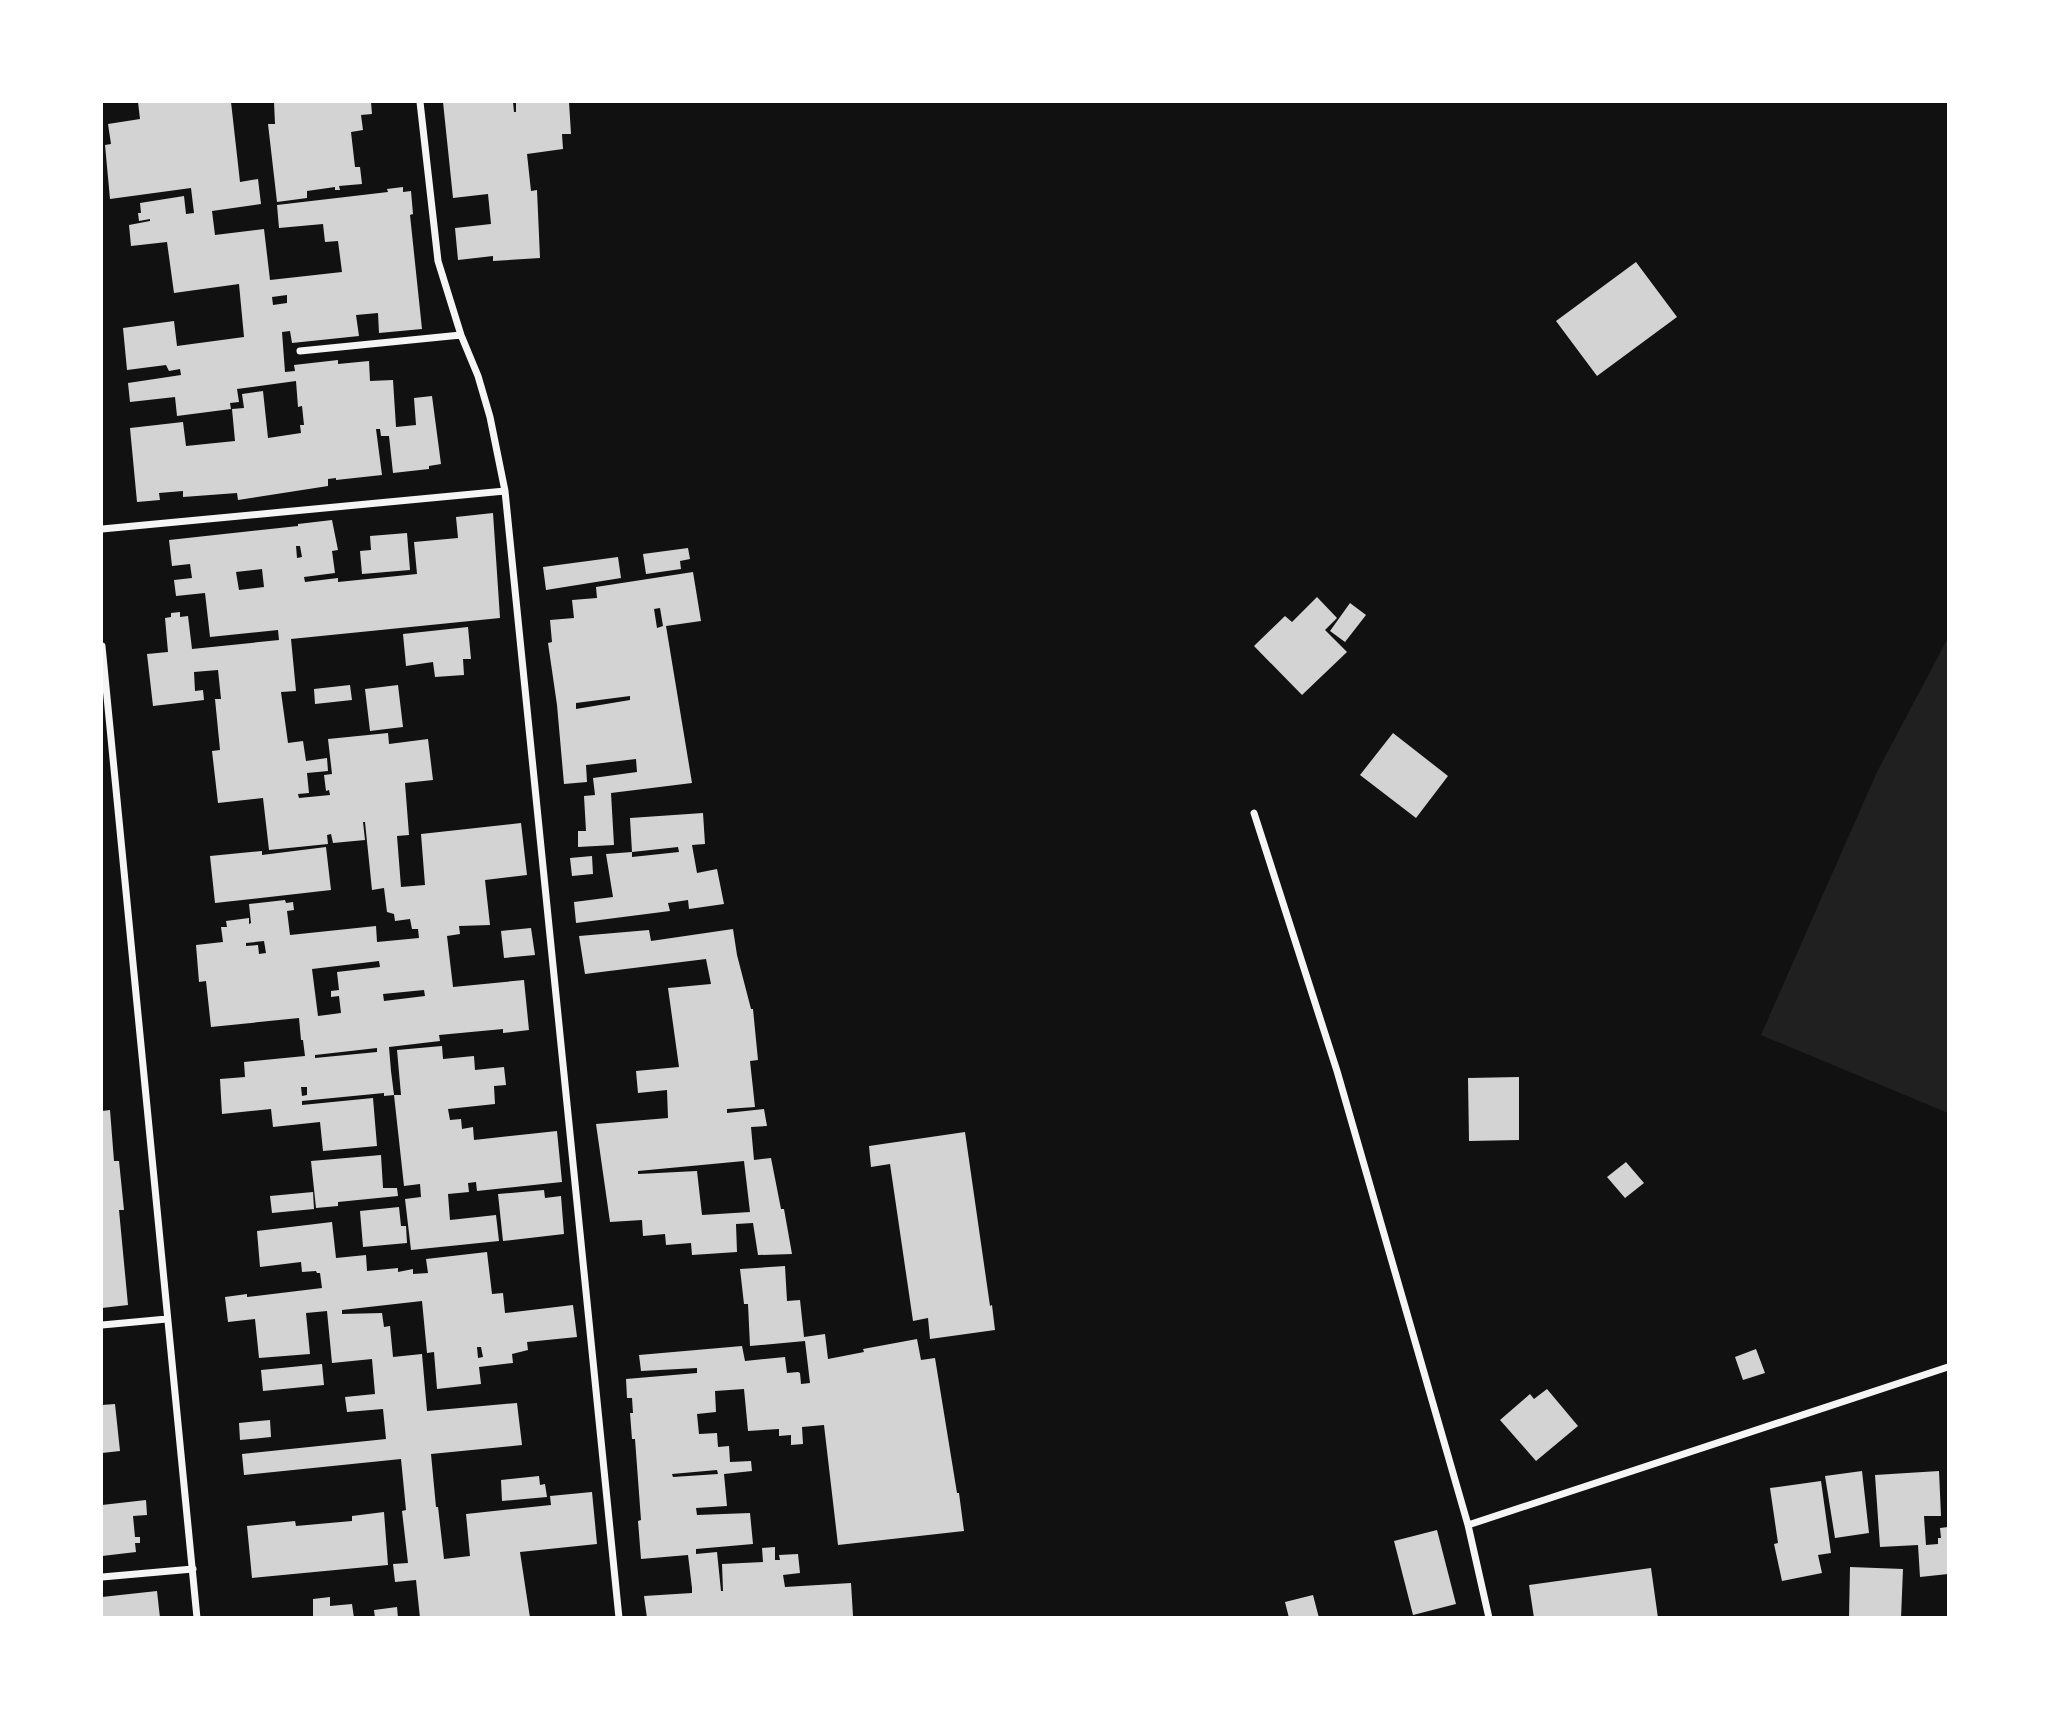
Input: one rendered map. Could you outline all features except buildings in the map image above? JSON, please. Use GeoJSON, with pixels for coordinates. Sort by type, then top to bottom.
{"type":"FeatureCollection","features":[{"type":"Feature","properties":{"kind":"street"},"geometry":{"type":"LineString","coordinates":[[420,102],[439,261],[461,335],[484,396],[505,491],[619,1618]]}},
{"type":"Feature","properties":{"kind":"street"},"geometry":{"type":"LineString","coordinates":[[300,351],[461,335]]}},
{"type":"Feature","properties":{"kind":"street"},"geometry":{"type":"LineString","coordinates":[[102,529],[505,491]]}},
{"type":"Feature","properties":{"kind":"street"},"geometry":{"type":"LineString","coordinates":[[102,646],[197,1618]]}},
{"type":"Feature","properties":{"kind":"street"},"geometry":{"type":"LineString","coordinates":[[1254,814],[1338,1071],[1468,1525],[1489,1618]]}},
{"type":"Feature","properties":{"kind":"street"},"geometry":{"type":"LineString","coordinates":[[102,1325],[167,1319]]}},
{"type":"Feature","properties":{"kind":"street"},"geometry":{"type":"LineString","coordinates":[[1468,1525],[1948,1367]]}},
{"type":"Feature","properties":{"kind":"street"},"geometry":{"type":"LineString","coordinates":[[102,1577],[193,1569]]}},
{"type":"Feature","properties":{"kind":"shaded area"},"geometry":{"type":"Polygon","coordinates":[[[1948,638],[1948,1113],[1761,1035],[1877,772],[1948,638]]]}}]}
